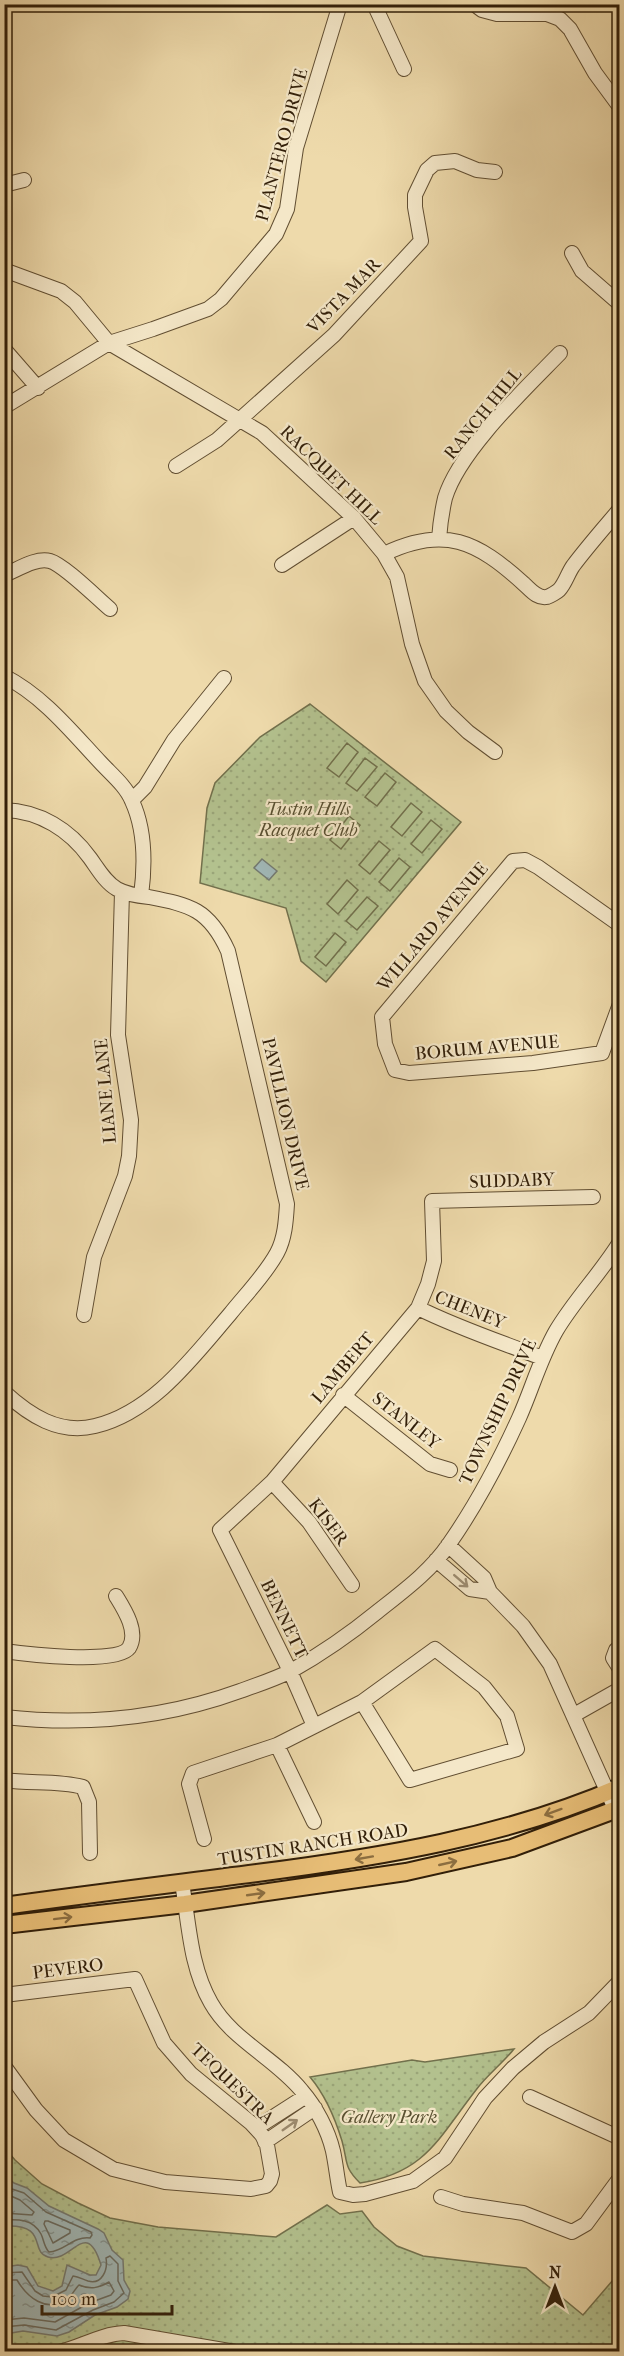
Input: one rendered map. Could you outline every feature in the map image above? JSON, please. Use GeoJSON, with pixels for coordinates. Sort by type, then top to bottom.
{"type":"FeatureCollection","features":[{"type":"Feature","properties":{"kind":"main road","name":"TUSTIN RANCH ROAD"},"geometry":{"type":"LineString","coordinates":[[4,1906],[319,1865],[436,1845],[535,1819],[614,1790]]}},
{"type":"Feature","properties":{"kind":"main road"},"geometry":{"type":"LineString","coordinates":[[4,1925],[185,1904],[406,1872],[512,1848],[618,1813]]}},
{"type":"Feature","properties":{"kind":"street"},"geometry":{"type":"LineString","coordinates":[[374,4],[404,69]]}},
{"type":"Feature","properties":{"kind":"street"},"geometry":{"type":"LineString","coordinates":[[474,4],[482,10],[496,14],[547,14],[560,19],[570,29],[595,73],[620,108]]}},
{"type":"Feature","properties":{"kind":"street","name":"PLANTERO DRIVE"},"geometry":{"type":"LineString","coordinates":[[4,407],[109,343],[208,309],[220,299],[276,234],[287,209],[296,148],[339,5]]}},
{"type":"Feature","properties":{"kind":"street","name":"VISTA MAR"},"geometry":{"type":"LineString","coordinates":[[176,466],[217,440],[335,333],[421,241],[415,195],[427,170],[435,163],[455,161],[477,170],[495,172]]}},
{"type":"Feature","properties":{"kind":"street"},"geometry":{"type":"LineString","coordinates":[[4,185],[24,180]]}},
{"type":"Feature","properties":{"kind":"street"},"geometry":{"type":"LineString","coordinates":[[572,253],[582,271],[620,304]]}},
{"type":"Feature","properties":{"kind":"street"},"geometry":{"type":"LineString","coordinates":[[4,270],[61,291],[75,302],[109,343]]}},
{"type":"Feature","properties":{"kind":"street","name":"RACQUET HILL"},"geometry":{"type":"LineString","coordinates":[[109,343],[240,418],[281,448],[354,518],[384,554],[397,577],[412,644],[425,681],[446,711],[468,732],[495,752]]}},
{"type":"Feature","properties":{"kind":"street"},"geometry":{"type":"LineString","coordinates":[[4,349],[38,388]]}},
{"type":"Feature","properties":{"kind":"street","name":"RANCH HILL"},"geometry":{"type":"LineString","coordinates":[[439,539],[446,496],[463,465],[510,404],[560,353]]}},
{"type":"Feature","properties":{"kind":"street"},"geometry":{"type":"LineString","coordinates":[[384,554],[422,540],[439,539],[463,543],[485,552],[505,566],[537,596],[547,597],[559,590],[586,548],[620,509]]}},
{"type":"Feature","properties":{"kind":"street"},"geometry":{"type":"LineString","coordinates":[[282,565],[354,518]]}},
{"type":"Feature","properties":{"kind":"street"},"geometry":{"type":"LineString","coordinates":[[4,575],[35,562],[49,561],[63,569],[110,609]]}},
{"type":"Feature","properties":{"kind":"street"},"geometry":{"type":"LineString","coordinates":[[4,676],[26,688],[42,702],[115,778],[132,800],[139,824],[144,864],[141,896]]}},
{"type":"Feature","properties":{"kind":"street"},"geometry":{"type":"LineString","coordinates":[[132,800],[145,788],[174,740],[224,678]]}},
{"type":"Feature","properties":{"kind":"street"},"geometry":{"type":"LineString","coordinates":[[4,810],[42,818],[63,829],[81,846],[111,885],[122,892]]}},
{"type":"Feature","properties":{"kind":"street","name":"WILLARD AVENUE"},"geometry":{"type":"LineString","coordinates":[[382,1017],[513,861],[525,860],[538,867],[620,926]]}},
{"type":"Feature","properties":{"kind":"street","name":"PAVILLION DRIVE"},"geometry":{"type":"LineString","coordinates":[[4,1392],[28,1412],[45,1422],[62,1427],[94,1426],[116,1418],[142,1403],[174,1379],[264,1274],[278,1251],[286,1224],[287,1204],[284,1183],[228,951],[215,928],[192,907],[122,892]]}},
{"type":"Feature","properties":{"kind":"street","name":"LIANE LANE"},"geometry":{"type":"LineString","coordinates":[[84,1316],[94,1257],[125,1176],[131,1138],[128,1094],[118,1035],[122,892]]}},
{"type":"Feature","properties":{"kind":"street","name":"BORUM AVENUE"},"geometry":{"type":"LineString","coordinates":[[382,1017],[385,1044],[395,1070],[409,1073],[533,1063],[602,1053],[619,1009]]}},
{"type":"Feature","properties":{"kind":"street","name":"SUDDABY"},"geometry":{"type":"LineString","coordinates":[[432,1201],[593,1197]]}},
{"type":"Feature","properties":{"kind":"street","name":"LAMBERT"},"geometry":{"type":"LineString","coordinates":[[220,1530],[272,1482],[418,1308],[434,1261],[432,1201]]}},
{"type":"Feature","properties":{"kind":"street","name":"TOWNSHIP DRIVE"},"geometry":{"type":"LineString","coordinates":[[4,1717],[74,1722],[135,1718],[173,1712],[223,1697],[290,1671],[348,1635],[404,1591],[448,1545],[491,1478],[520,1415],[542,1358],[557,1330],[620,1242]]}},
{"type":"Feature","properties":{"kind":"street","name":"CHENEY"},"geometry":{"type":"LineString","coordinates":[[418,1308],[454,1325],[542,1358]]}},
{"type":"Feature","properties":{"kind":"street","name":"STANLEY"},"geometry":{"type":"LineString","coordinates":[[343,1395],[430,1464],[450,1470]]}},
{"type":"Feature","properties":{"kind":"street","name":"KISER"},"geometry":{"type":"LineString","coordinates":[[272,1482],[309,1522],[352,1586]]}},
{"type":"Feature","properties":{"kind":"street","name":"BENNETT"},"geometry":{"type":"LineString","coordinates":[[220,1530],[290,1671],[314,1725]]}},
{"type":"Feature","properties":{"kind":"street"},"geometry":{"type":"LineString","coordinates":[[448,1545],[484,1578],[490,1592],[523,1626],[550,1664],[599,1777],[614,1790],[618,1813]]}},
{"type":"Feature","properties":{"kind":"street"},"geometry":{"type":"LineString","coordinates":[[436,1560],[470,1589],[490,1592]]}},
{"type":"Feature","properties":{"kind":"street"},"geometry":{"type":"LineString","coordinates":[[4,1651],[54,1657],[111,1656],[124,1652],[129,1647],[132,1636],[126,1613],[116,1596]]}},
{"type":"Feature","properties":{"kind":"street"},"geometry":{"type":"LineString","coordinates":[[620,1647],[615,1650],[613,1658],[620,1669]]}},
{"type":"Feature","properties":{"kind":"street"},"geometry":{"type":"LineString","coordinates":[[204,1839],[189,1784],[193,1773],[277,1745],[362,1702],[435,1649],[484,1687],[507,1716],[517,1749],[410,1780],[362,1702]]}},
{"type":"Feature","properties":{"kind":"street"},"geometry":{"type":"LineString","coordinates":[[574,1715],[620,1689]]}},
{"type":"Feature","properties":{"kind":"street"},"geometry":{"type":"LineString","coordinates":[[277,1745],[314,1822]]}},
{"type":"Feature","properties":{"kind":"street"},"geometry":{"type":"LineString","coordinates":[[4,1780],[39,1784],[70,1784],[82,1787],[89,1802],[90,1853]]}},
{"type":"Feature","properties":{"kind":"street"},"geometry":{"type":"LineString","coordinates":[[182,1883],[194,1959],[210,2002],[222,2019],[255,2050],[292,2079],[315,2108],[333,2150],[340,2192],[353,2195],[413,2181],[445,2158],[485,2098],[513,2068],[544,2042],[589,2013],[620,1981]]}},
{"type":"Feature","properties":{"kind":"street","name":"PEVERO"},"geometry":{"type":"LineString","coordinates":[[4,1995],[135,1980]]}},
{"type":"Feature","properties":{"kind":"street","name":"TEQUESTRA"},"geometry":{"type":"LineString","coordinates":[[4,2066],[36,2110],[64,2140],[114,2169],[165,2182],[250,2189],[266,2186],[272,2174],[266,2142],[255,2128],[191,2073],[164,2043],[135,1980]]}},
{"type":"Feature","properties":{"kind":"street"},"geometry":{"type":"LineString","coordinates":[[255,2128],[306,2096]]}},
{"type":"Feature","properties":{"kind":"street"},"geometry":{"type":"LineString","coordinates":[[530,2097],[620,2138]]}},
{"type":"Feature","properties":{"kind":"street"},"geometry":{"type":"LineString","coordinates":[[266,2142],[315,2108]]}},
{"type":"Feature","properties":{"kind":"street"},"geometry":{"type":"LineString","coordinates":[[441,2197],[463,2204],[523,2213],[572,2232],[586,2224],[620,2178]]}},
{"type":"Feature","properties":{"kind":"street"},"geometry":{"type":"LineString","coordinates":[[59,2352],[112,2333],[124,2333],[235,2352]]}},
{"type":"Feature","properties":{"kind":"green space","name":"Tustin Hills Racquet Club"},"geometry":{"type":"Polygon","coordinates":[[[310,704],[461,822],[326,982],[301,961],[286,908],[200,883],[207,808],[215,783],[260,737],[310,704]]]}},
{"type":"Feature","properties":{"kind":"green space"},"geometry":{"type":"Polygon","coordinates":[[[347,743],[358,752],[339,777],[327,768],[347,743]]]}},
{"type":"Feature","properties":{"kind":"green space"},"geometry":{"type":"Polygon","coordinates":[[[365,758],[377,767],[357,791],[346,783],[365,758]]]}},
{"type":"Feature","properties":{"kind":"green space"},"geometry":{"type":"Polygon","coordinates":[[[385,773],[396,782],[377,806],[365,797],[385,773]]]}},
{"type":"Feature","properties":{"kind":"green space"},"geometry":{"type":"Polygon","coordinates":[[[411,803],[422,812],[402,836],[391,827],[411,803]]]}},
{"type":"Feature","properties":{"kind":"green space"},"geometry":{"type":"Polygon","coordinates":[[[349,816],[360,825],[341,849],[330,840],[349,816]]]}},
{"type":"Feature","properties":{"kind":"green space"},"geometry":{"type":"Polygon","coordinates":[[[431,820],[442,829],[422,853],[411,844],[431,820]]]}},
{"type":"Feature","properties":{"kind":"green space"},"geometry":{"type":"Polygon","coordinates":[[[379,841],[390,850],[370,874],[359,865],[379,841]]]}},
{"type":"Feature","properties":{"kind":"green space"},"geometry":{"type":"Polygon","coordinates":[[[399,858],[410,867],[390,891],[379,882],[399,858]]]}},
{"type":"Feature","properties":{"kind":"green space"},"geometry":{"type":"Polygon","coordinates":[[[347,880],[358,890],[338,914],[327,904],[347,880]]]}},
{"type":"Feature","properties":{"kind":"green space"},"geometry":{"type":"Polygon","coordinates":[[[367,897],[378,906],[357,930],[346,921],[367,897]]]}},
{"type":"Feature","properties":{"kind":"green space"},"geometry":{"type":"Polygon","coordinates":[[[335,933],[346,942],[326,966],[315,957],[335,933]]]}},
{"type":"Feature","properties":{"kind":"green space","name":"Gallery Park"},"geometry":{"type":"Polygon","coordinates":[[[514,2049],[480,2085],[440,2137],[416,2162],[401,2171],[360,2183],[348,2168],[342,2141],[329,2107],[310,2077],[412,2060],[425,2062],[514,2049]]]}},
{"type":"Feature","properties":{"kind":"green space"},"geometry":{"type":"Polygon","coordinates":[[[4,2147],[42,2184],[110,2218],[158,2227],[276,2237],[327,2205],[340,2214],[362,2211],[374,2227],[397,2246],[423,2256],[526,2268],[583,2315],[619,2273],[619,2351],[5,2351],[4,2147]]]}},
{"type":"Feature","properties":{"kind":"water"},"geometry":{"type":"Polygon","coordinates":[[[262,859],[277,871],[269,880],[254,868],[262,859]]]}},
{"type":"Feature","properties":{"kind":"water"},"geometry":{"type":"Polygon","coordinates":[[[4,2166],[8,2178],[14,2183],[27,2188],[49,2206],[104,2233],[112,2250],[123,2260],[124,2280],[130,2291],[128,2299],[117,2307],[95,2315],[69,2332],[57,2336],[23,2331],[5,2334],[5,2267],[18,2265],[27,2267],[38,2286],[53,2291],[62,2286],[67,2265],[90,2275],[96,2275],[101,2265],[90,2244],[84,2243],[57,2257],[48,2257],[39,2250],[36,2239],[28,2229],[5,2226],[4,2166]]]}}]}
